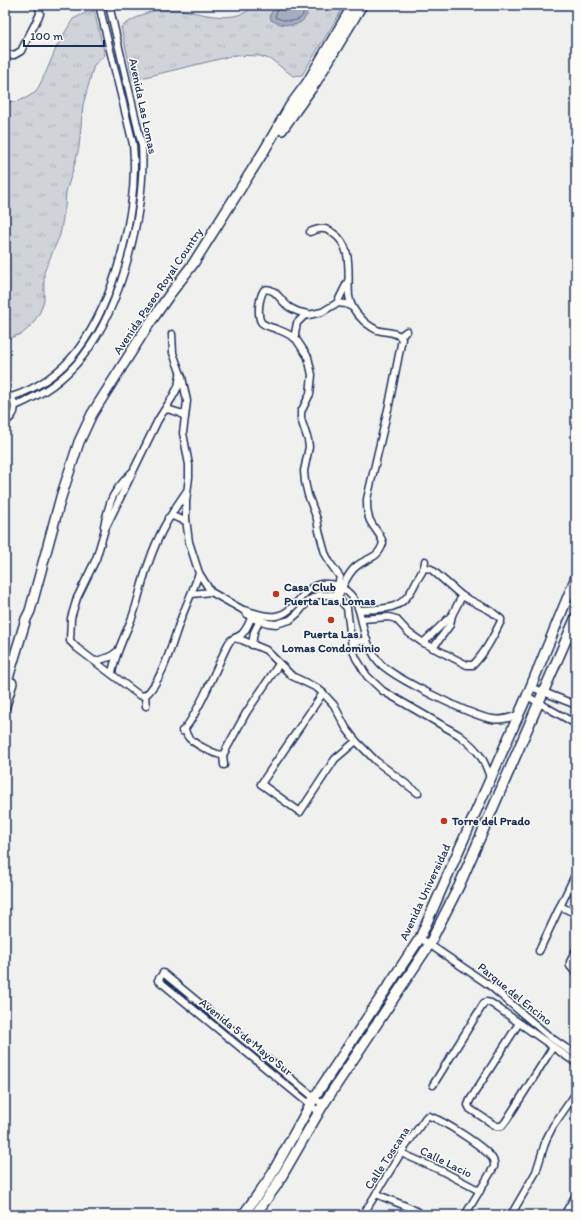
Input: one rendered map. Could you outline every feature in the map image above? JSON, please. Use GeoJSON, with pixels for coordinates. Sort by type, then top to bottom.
{"type":"FeatureCollection","features":[{"type":"Feature","properties":{"kind":"main road"},"geometry":{"type":"LineString","coordinates":[[351,15],[353,5]]}},
{"type":"Feature","properties":{"kind":"main road"},"geometry":{"type":"LineString","coordinates":[[351,15],[362,5]]}},
{"type":"Feature","properties":{"kind":"main road","name":"Avenida Paseo Royal Country"},"geometry":{"type":"LineString","coordinates":[[5,688],[30,620],[30,611],[61,497],[80,442],[92,414],[147,327],[193,264],[264,151],[273,144],[316,82],[351,15]]}},
{"type":"Feature","properties":{"kind":"main road","name":"Avenida Universidad"},"geometry":{"type":"LineString","coordinates":[[243,1215],[269,1179],[312,1101],[420,938],[531,687],[576,577]]}},
{"type":"Feature","properties":{"kind":"main road","name":"Avenida Universidad"},"geometry":{"type":"LineString","coordinates":[[255,1215],[276,1186],[321,1108],[430,945],[458,886],[576,617]]}},
{"type":"Feature","properties":{"kind":"main road","name":"Avenida Paseo Royal Country"},"geometry":{"type":"LineString","coordinates":[[5,706],[19,653]]}},
{"type":"Feature","properties":{"kind":"street"},"geometry":{"type":"LineString","coordinates":[[5,55],[14,55],[21,51],[40,14],[39,5]]}},
{"type":"Feature","properties":{"kind":"street","name":"Avenida Las Lomas"},"geometry":{"type":"LineString","coordinates":[[11,397],[24,393],[46,380],[77,351],[89,334],[108,294],[124,243],[134,185],[135,160],[133,144],[99,5]]}},
{"type":"Feature","properties":{"kind":"street","name":"Avenida Las Lomas"},"geometry":{"type":"LineString","coordinates":[[15,406],[41,394],[56,384],[84,356],[96,337],[115,297],[124,273],[132,244],[144,165],[142,146],[109,5]]}},
{"type":"Feature","properties":{"kind":"street"},"geometry":{"type":"LineString","coordinates":[[310,232],[323,228],[336,235],[342,242],[349,262],[349,296],[352,307],[360,318],[378,330],[400,336]]}},
{"type":"Feature","properties":{"kind":"street"},"geometry":{"type":"LineString","coordinates":[[340,587],[340,577],[325,553],[317,519],[305,482],[304,471],[309,448],[308,440],[301,420],[302,412],[310,394],[312,375],[308,357],[296,338],[296,328],[297,323],[304,316],[322,312],[337,303],[349,280]]}},
{"type":"Feature","properties":{"kind":"street"},"geometry":{"type":"LineString","coordinates":[[296,338],[262,324],[259,312],[260,295],[264,290],[271,289],[275,291],[291,309],[309,315]]}},
{"type":"Feature","properties":{"kind":"street"},"geometry":{"type":"LineString","coordinates":[[337,303],[346,304],[352,307]]}},
{"type":"Feature","properties":{"kind":"street"},"geometry":{"type":"LineString","coordinates":[[400,336],[407,331]]}},
{"type":"Feature","properties":{"kind":"street"},"geometry":{"type":"LineString","coordinates":[[172,334],[173,353],[186,390],[187,401],[183,433],[189,465],[186,502],[186,521],[189,542],[199,573],[211,592],[268,623],[290,620],[298,614],[313,597],[325,594],[336,597],[347,608],[352,643],[356,658],[367,676],[383,691],[459,735],[470,744],[479,753],[487,766],[490,778]]}},
{"type":"Feature","properties":{"kind":"street"},"geometry":{"type":"LineString","coordinates":[[336,597],[340,587],[357,566],[378,554],[384,543],[382,537],[371,522],[367,512],[367,499],[402,346],[402,339],[400,336]]}},
{"type":"Feature","properties":{"kind":"street"},"geometry":{"type":"LineString","coordinates":[[101,542],[158,420],[178,387],[180,373]]}},
{"type":"Feature","properties":{"kind":"street"},"geometry":{"type":"LineString","coordinates":[[5,393],[11,397],[15,406],[14,414],[5,421]]}},
{"type":"Feature","properties":{"kind":"street"},"geometry":{"type":"LineString","coordinates":[[164,411],[167,409],[173,410],[184,417]]}},
{"type":"Feature","properties":{"kind":"street"},"geometry":{"type":"LineString","coordinates":[[135,469],[122,482],[111,499],[96,559],[73,610],[70,641],[139,695],[145,696],[150,692],[167,659],[199,573]]}},
{"type":"Feature","properties":{"kind":"street"},"geometry":{"type":"LineString","coordinates":[[112,673],[118,651],[135,608],[148,562],[168,518],[187,490]]}},
{"type":"Feature","properties":{"kind":"street"},"geometry":{"type":"LineString","coordinates":[[168,518],[172,516],[186,521]]}},
{"type":"Feature","properties":{"kind":"street"},"geometry":{"type":"LineString","coordinates":[[360,610],[387,608],[402,604],[409,596],[425,564],[462,596],[491,611],[501,619],[501,621],[480,658],[473,665],[467,665],[423,643],[409,633],[396,619],[389,617],[362,619]]}},
{"type":"Feature","properties":{"kind":"street"},"geometry":{"type":"LineString","coordinates":[[261,618],[276,616],[284,613],[309,588],[314,586],[324,583],[340,587],[352,596],[357,603],[368,645],[379,662],[391,672],[465,710],[483,717],[493,720],[506,719],[518,715]]}},
{"type":"Feature","properties":{"kind":"street"},"geometry":{"type":"LineString","coordinates":[[192,594],[211,592]]}},
{"type":"Feature","properties":{"kind":"street"},"geometry":{"type":"LineString","coordinates":[[433,648],[450,625],[452,615],[462,596]]}},
{"type":"Feature","properties":{"kind":"street"},"geometry":{"type":"LineString","coordinates":[[387,608],[389,617]]}},
{"type":"Feature","properties":{"kind":"street"},"geometry":{"type":"LineString","coordinates":[[223,755],[216,754],[189,738],[183,730],[197,708],[226,646],[230,640],[240,636],[252,615]]}},
{"type":"Feature","properties":{"kind":"street"},"geometry":{"type":"LineString","coordinates":[[423,643],[452,615]]}},
{"type":"Feature","properties":{"kind":"street"},"geometry":{"type":"LineString","coordinates":[[252,645],[254,632],[261,618]]}},
{"type":"Feature","properties":{"kind":"street"},"geometry":{"type":"LineString","coordinates":[[234,638],[266,650],[292,676],[317,688],[323,693],[334,705],[346,728],[356,741],[376,761],[418,793]]}},
{"type":"Feature","properties":{"kind":"street"},"geometry":{"type":"LineString","coordinates":[[352,643],[366,640]]}},
{"type":"Feature","properties":{"kind":"street"},"geometry":{"type":"LineString","coordinates":[[96,661],[110,657],[118,651]]}},
{"type":"Feature","properties":{"kind":"street"},"geometry":{"type":"LineString","coordinates":[[224,765],[223,755],[246,713],[279,664]]}},
{"type":"Feature","properties":{"kind":"street"},"geometry":{"type":"LineString","coordinates":[[531,687],[576,705]]}},
{"type":"Feature","properties":{"kind":"street"},"geometry":{"type":"LineString","coordinates":[[323,693],[260,785],[300,814],[336,759],[356,741]]}},
{"type":"Feature","properties":{"kind":"street"},"geometry":{"type":"LineString","coordinates":[[145,696],[146,706]]}},
{"type":"Feature","properties":{"kind":"street"},"geometry":{"type":"LineString","coordinates":[[527,696],[574,722],[576,712]]}},
{"type":"Feature","properties":{"kind":"street"},"geometry":{"type":"LineString","coordinates":[[552,710],[558,698]]}},
{"type":"Feature","properties":{"kind":"street"},"geometry":{"type":"LineString","coordinates":[[539,951],[576,873]]}},
{"type":"Feature","properties":{"kind":"street"},"geometry":{"type":"LineString","coordinates":[[560,906],[576,914]]}},
{"type":"Feature","properties":{"kind":"street","name":"Parque del Encino"},"geometry":{"type":"LineString","coordinates":[[420,938],[489,985],[550,1037],[576,1056]]}},
{"type":"Feature","properties":{"kind":"street"},"geometry":{"type":"LineString","coordinates":[[576,950],[570,962],[570,966],[576,973]]}},
{"type":"Feature","properties":{"kind":"street","name":"Avenida 5 de Mayo Sur"},"geometry":{"type":"LineString","coordinates":[[312,1101],[163,973],[158,980],[312,1101],[321,1108]]}},
{"type":"Feature","properties":{"kind":"street"},"geometry":{"type":"LineString","coordinates":[[432,1085],[484,1003],[488,1002],[576,1063]]}},
{"type":"Feature","properties":{"kind":"street"},"geometry":{"type":"LineString","coordinates":[[519,1023],[470,1100],[468,1105],[470,1109],[496,1126],[502,1126],[553,1047]]}},
{"type":"Feature","properties":{"kind":"street"},"geometry":{"type":"LineString","coordinates":[[511,1215],[536,1172],[546,1140],[553,1126],[576,1093]]}},
{"type":"Feature","properties":{"kind":"street","name":"Calle Toscana"},"geometry":{"type":"LineString","coordinates":[[362,1215],[401,1154],[428,1116],[432,1116],[451,1126],[478,1146],[495,1162],[494,1167],[480,1191]]}},
{"type":"Feature","properties":{"kind":"street","name":"Calle Lacio"},"geometry":{"type":"LineString","coordinates":[[401,1154],[442,1171],[480,1191]]}},
{"type":"Feature","properties":{"kind":"street"},"geometry":{"type":"LineString","coordinates":[[465,1215],[480,1191]]}},
{"type":"Feature","properties":{"kind":"street"},"geometry":{"type":"LineString","coordinates":[[376,1194],[424,1215]]}},
{"type":"Feature","properties":{"kind":"street"},"geometry":{"type":"LineString","coordinates":[[564,1215],[576,1195]]}},
{"type":"Feature","properties":{"kind":"green space"},"geometry":{"type":"Polygon","coordinates":[[[255,5],[345,5],[302,75],[293,76],[272,60],[260,56],[236,55],[133,80],[121,27],[128,22],[150,12],[168,10],[182,10],[220,16],[239,15],[255,5]]]}},
{"type":"Feature","properties":{"kind":"green space"},"geometry":{"type":"Polygon","coordinates":[[[94,11],[105,55],[94,65],[83,105],[79,147],[66,192],[60,235],[44,272],[44,300],[40,312],[32,325],[22,334],[10,338],[5,336],[5,101],[15,102],[36,92],[57,46],[73,19],[85,13],[94,11]]]}},
{"type":"Feature","properties":{"kind":"water"},"geometry":{"type":"Polygon","coordinates":[[[276,5],[305,5],[307,13],[304,20],[301,22],[293,25],[284,25],[271,20],[270,15],[276,5]]]}},
{"type":"Feature","properties":{"kind":"place","name":"Casa Club Puerta Las Lomas"},"geometry":{"type":"Point","coordinates":[276,594]}},
{"type":"Feature","properties":{"kind":"place","name":"Puerta Las Lomas Condominio"},"geometry":{"type":"Point","coordinates":[331,620]}},
{"type":"Feature","properties":{"kind":"place","name":"Torre del Prado"},"geometry":{"type":"Point","coordinates":[444,821]}}]}
